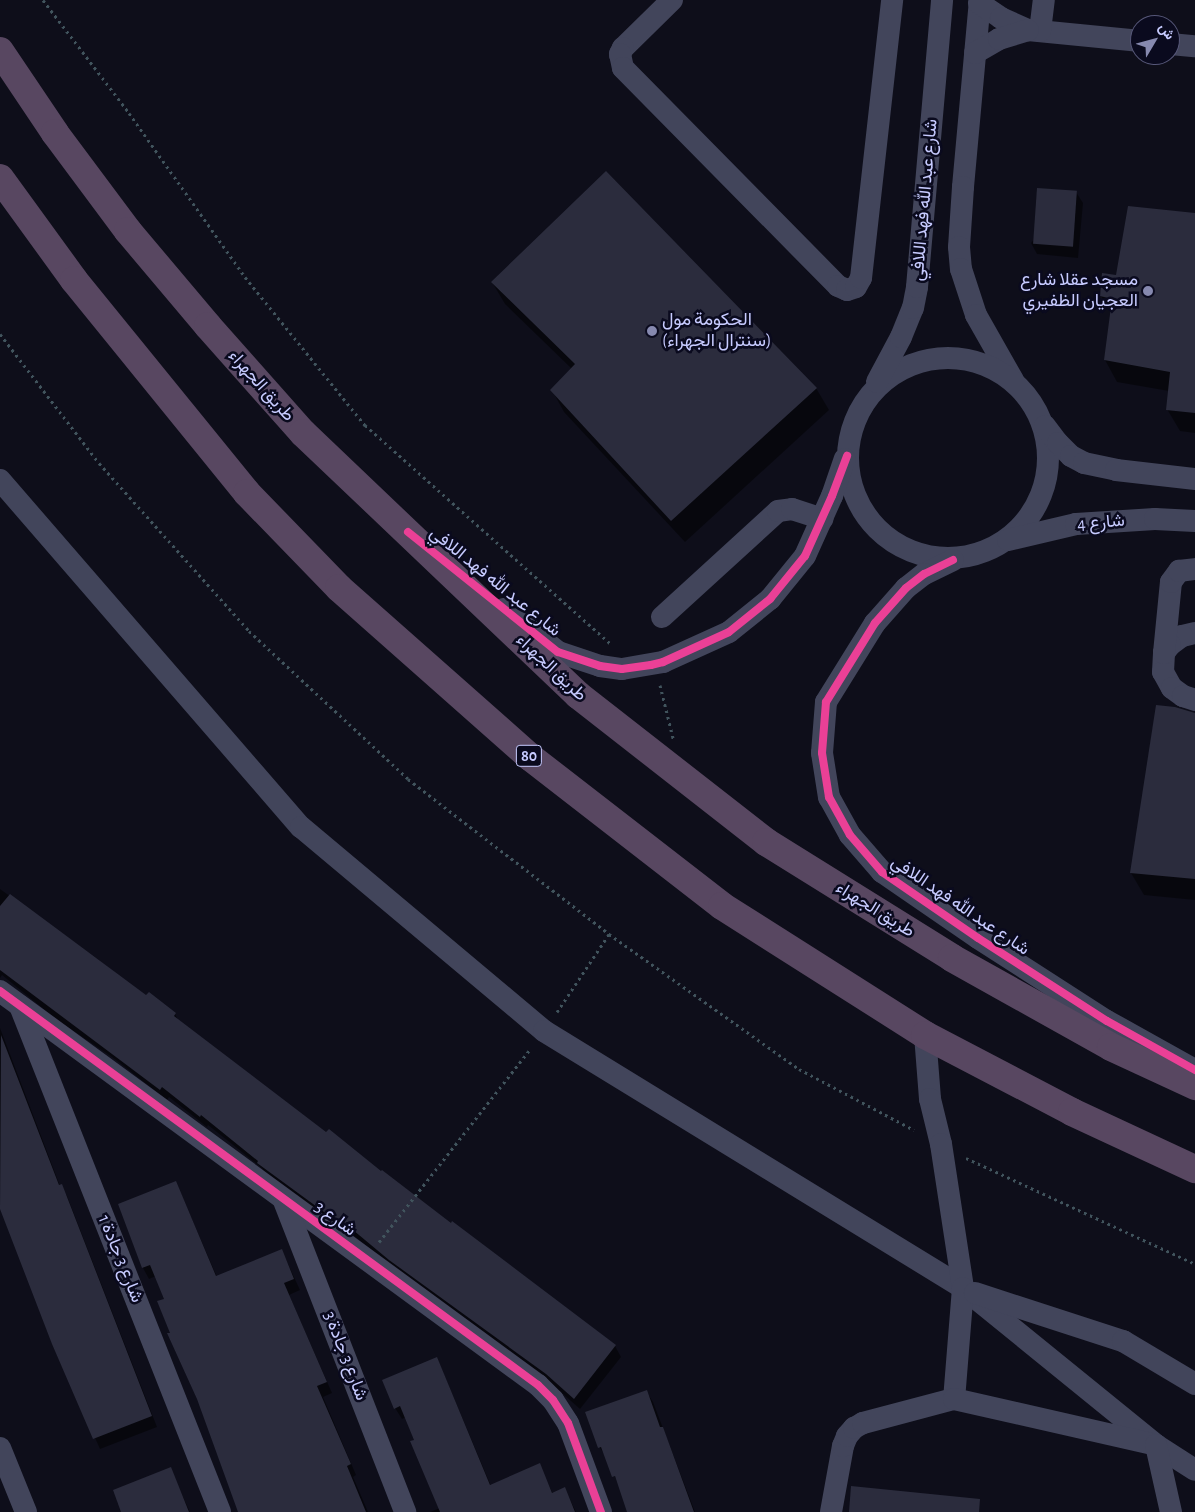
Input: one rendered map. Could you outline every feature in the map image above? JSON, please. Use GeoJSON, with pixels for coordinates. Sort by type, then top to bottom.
{"type":"FeatureCollection","features":[{"type":"Feature","properties":{"kind":"highway","name":"طريق الجهراء"},"geometry":{"type":"LineString","coordinates":[[0,51],[55,133],[128,231],[208,326],[303,432],[578,695],[766,842],[952,958],[1111,1047],[1195,1086]]}},
{"type":"Feature","properties":{"kind":"highway","name":"80"},"geometry":{"type":"LineString","coordinates":[[0,178],[74,280],[241,486],[339,588],[530,757],[722,906],[925,1035],[1072,1112],[1195,1169]]}},
{"type":"Feature","properties":{"kind":"highway"},"geometry":{"type":"LineString","coordinates":[[1165,1155],[1195,1183]]}},
{"type":"Feature","properties":{"kind":"street"},"geometry":{"type":"LineString","coordinates":[[672,0],[623,48],[620,54],[623,68],[838,286],[847,290],[856,287],[861,278],[892,0]]}},
{"type":"Feature","properties":{"kind":"street","name":"شارع عبد الله فهد اللافي"},"geometry":{"type":"LineString","coordinates":[[872,390],[901,337],[913,308],[917,287],[942,0]]}},
{"type":"Feature","properties":{"kind":"street"},"geometry":{"type":"LineString","coordinates":[[1034,30],[1044,0]]}},
{"type":"Feature","properties":{"kind":"street"},"geometry":{"type":"LineString","coordinates":[[980,1],[1002,18],[1034,30],[1130,40]]}},
{"type":"Feature","properties":{"kind":"street","name":"شارع عبد الله فهد اللافي"},"geometry":{"type":"LineString","coordinates":[[980,1],[960,230],[961,269],[976,315],[1015,383]]}},
{"type":"Feature","properties":{"kind":"street"},"geometry":{"type":"LineString","coordinates":[[975,53],[999,39],[1034,30]]}},
{"type":"Feature","properties":{"kind":"street"},"geometry":{"type":"LineString","coordinates":[[1180,45],[1195,46]]}},
{"type":"Feature","properties":{"kind":"street"},"geometry":{"type":"LineString","coordinates":[[1038,414],[1048,447],[1046,482],[1032,514],[1008,540],[982,554],[953,560],[920,555],[890,541],[866,518],[851,489],[847,456],[850,432],[859,410],[872,390],[897,370],[904,367],[926,359],[958,357],[988,365],[1015,383],[1028,397],[1058,443],[1071,456],[1084,463],[1116,470],[1195,479]]}},
{"type":"Feature","properties":{"kind":"street","name":"شارع عبد الله فهد اللافي"},"geometry":{"type":"LineString","coordinates":[[408,532],[558,652],[600,666],[622,669],[663,662],[729,632],[770,599],[805,556],[847,456]]}},
{"type":"Feature","properties":{"kind":"street"},"geometry":{"type":"LineString","coordinates":[[0,480],[301,827],[544,1031],[963,1288],[1156,1445],[1195,1470]]}},
{"type":"Feature","properties":{"kind":"street"},"geometry":{"type":"LineString","coordinates":[[662,617],[778,511],[792,508],[822,519]]}},
{"type":"Feature","properties":{"kind":"street","name":"شارع 4"},"geometry":{"type":"LineString","coordinates":[[1008,540],[1076,524],[1155,519],[1195,520]]}},
{"type":"Feature","properties":{"kind":"street","name":"شارع عبد الله فهد اللافي"},"geometry":{"type":"LineString","coordinates":[[953,560],[924,574],[906,588],[875,623],[826,702],[822,753],[829,797],[850,835],[882,872],[978,938],[1106,1021],[1195,1070]]}},
{"type":"Feature","properties":{"kind":"street"},"geometry":{"type":"LineString","coordinates":[[1195,570],[1179,571],[1171,582],[1163,672],[1172,688],[1183,696],[1195,700]]}},
{"type":"Feature","properties":{"kind":"street"},"geometry":{"type":"LineString","coordinates":[[1164,653],[1182,636],[1195,633]]}},
{"type":"Feature","properties":{"kind":"street","name":"شارع 3"},"geometry":{"type":"LineString","coordinates":[[0,991],[284,1201],[538,1385],[553,1400],[568,1423],[601,1512]]}},
{"type":"Feature","properties":{"kind":"street","name":"شارع 3 جادة 1"},"geometry":{"type":"LineString","coordinates":[[20,1006],[220,1512]]}},
{"type":"Feature","properties":{"kind":"street"},"geometry":{"type":"LineString","coordinates":[[925,1035],[930,1099],[940,1144],[963,1288],[954,1399]]}},
{"type":"Feature","properties":{"kind":"street","name":"شارع 3 جادة 3"},"geometry":{"type":"LineString","coordinates":[[284,1201],[405,1512]]}},
{"type":"Feature","properties":{"kind":"street"},"geometry":{"type":"LineString","coordinates":[[963,1288],[1123,1341],[1195,1384]]}},
{"type":"Feature","properties":{"kind":"street"},"geometry":{"type":"LineString","coordinates":[[831,1512],[843,1446],[847,1436],[854,1428],[954,1399],[1156,1445]]}},
{"type":"Feature","properties":{"kind":"street"},"geometry":{"type":"LineString","coordinates":[[1156,1445],[1171,1512]]}},
{"type":"Feature","properties":{"kind":"street"},"geometry":{"type":"LineString","coordinates":[[0,1448],[26,1512]]}},
{"type":"Feature","properties":{"kind":"path"},"geometry":{"type":"LineString","coordinates":[[43,0],[129,113],[245,277],[365,425],[612,645]]}},
{"type":"Feature","properties":{"kind":"path"},"geometry":{"type":"LineString","coordinates":[[0,334],[99,463],[249,631],[408,779],[610,934],[799,1069],[967,1158],[1195,1264]]}},
{"type":"Feature","properties":{"kind":"path"},"geometry":{"type":"LineString","coordinates":[[366,1259],[544,1031],[610,934]]}},
{"type":"Feature","properties":{"kind":"building","name":"الحكومة مول (سنترال الجهراء)"},"geometry":{"type":"Polygon","coordinates":[[[606,171],[817,388],[671,521],[550,390],[575,364],[491,282],[606,171]]]}},
{"type":"Feature","properties":{"kind":"building"},"geometry":{"type":"Polygon","coordinates":[[[1037,188],[1077,191],[1073,247],[1033,244],[1037,188]]]}},
{"type":"Feature","properties":{"kind":"building","name":"مسجد عقلا شارع العجيان الظفيري"},"geometry":{"type":"Polygon","coordinates":[[[1128,206],[1195,213],[1195,413],[1166,410],[1170,372],[1104,360],[1112,299],[1100,296],[1102,273],[1116,275],[1128,206]]]}},
{"type":"Feature","properties":{"kind":"building"},"geometry":{"type":"Polygon","coordinates":[[[1156,705],[1175,707],[1195,713],[1195,879],[1130,873],[1156,705]]]}},
{"type":"Feature","properties":{"kind":"building"},"geometry":{"type":"Polygon","coordinates":[[[10,894],[146,995],[149,992],[176,1013],[174,1016],[326,1132],[329,1129],[381,1171],[451,1223],[452,1221],[616,1345],[574,1399],[546,1374],[389,1260],[341,1220],[339,1223],[257,1163],[258,1161],[201,1115],[200,1117],[162,1087],[160,1090],[0,970],[0,906],[10,894]]]}},
{"type":"Feature","properties":{"kind":"building"},"geometry":{"type":"Polygon","coordinates":[[[1,1035],[59,1185],[62,1184],[152,1416],[93,1439],[52,1344],[0,1209],[1,1035]]]}},
{"type":"Feature","properties":{"kind":"building"},"geometry":{"type":"Polygon","coordinates":[[[176,1181],[216,1276],[282,1249],[294,1279],[284,1283],[327,1382],[317,1386],[351,1464],[347,1466],[366,1512],[238,1512],[197,1399],[167,1333],[170,1333],[157,1301],[164,1299],[150,1265],[142,1268],[118,1204],[176,1181]]]}},
{"type":"Feature","properties":{"kind":"building"},"geometry":{"type":"Polygon","coordinates":[[[437,1357],[490,1485],[540,1463],[552,1493],[565,1487],[575,1512],[440,1512],[410,1441],[414,1440],[400,1406],[394,1409],[382,1380],[437,1357]]]}},
{"type":"Feature","properties":{"kind":"building"},"geometry":{"type":"Polygon","coordinates":[[[647,1390],[660,1427],[663,1427],[694,1512],[627,1512],[615,1476],[612,1477],[601,1447],[598,1448],[585,1412],[647,1390]]]}},
{"type":"Feature","properties":{"kind":"building"},"geometry":{"type":"Polygon","coordinates":[[[171,1467],[189,1512],[121,1512],[113,1490],[171,1467]]]}},
{"type":"Feature","properties":{"kind":"building"},"geometry":{"type":"Polygon","coordinates":[[[851,1486],[980,1499],[979,1512],[849,1512],[851,1486]]]}},
{"type":"Feature","properties":{"kind":"cycle path"},"geometry":{"type":"LineString","coordinates":[[408,532],[558,652],[600,666],[622,669],[651,665],[663,662],[729,632],[770,599],[805,556],[832,496],[847,456]]}},
{"type":"Feature","properties":{"kind":"cycle path"},"geometry":{"type":"LineString","coordinates":[[953,560],[924,574],[906,588],[875,623],[826,702],[822,753],[829,797],[850,835],[882,872],[978,938],[1107,1021],[1195,1070]]}},
{"type":"Feature","properties":{"kind":"cycle path"},"geometry":{"type":"LineString","coordinates":[[0,991],[538,1385],[553,1400],[568,1423],[601,1512]]}},
{"type":"Feature","properties":{"kind":"place","name":"مسجد عقلا شارع العجيان الظفيري"},"geometry":{"type":"Point","coordinates":[1148,291]}},
{"type":"Feature","properties":{"kind":"place","name":"الحكومة مول (سنترال الجهراء)"},"geometry":{"type":"Point","coordinates":[652,331]}}]}
